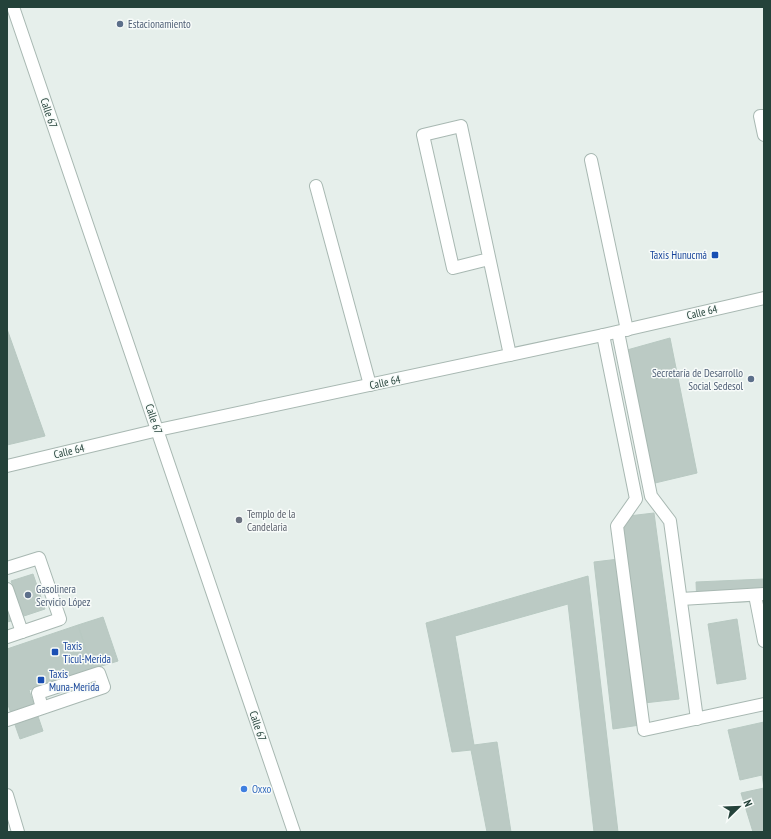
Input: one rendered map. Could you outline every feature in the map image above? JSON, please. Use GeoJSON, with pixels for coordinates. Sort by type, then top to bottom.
{"type":"FeatureCollection","features":[{"type":"Feature","properties":{"kind":"street","name":"Calle 67"},"geometry":{"type":"LineString","coordinates":[[13,7],[294,832]]}},
{"type":"Feature","properties":{"kind":"street"},"geometry":{"type":"LineString","coordinates":[[764,116],[760,116],[764,135]]}},
{"type":"Feature","properties":{"kind":"street"},"geometry":{"type":"LineString","coordinates":[[489,259],[453,268],[423,135],[461,126],[510,355]]}},
{"type":"Feature","properties":{"kind":"street"},"geometry":{"type":"LineString","coordinates":[[591,160],[651,496],[670,521],[697,719]]}},
{"type":"Feature","properties":{"kind":"street"},"geometry":{"type":"LineString","coordinates":[[316,186],[370,385]]}},
{"type":"Feature","properties":{"kind":"street","name":"Calle 64"},"geometry":{"type":"LineString","coordinates":[[7,466],[158,430],[622,331],[764,298]]}},
{"type":"Feature","properties":{"kind":"street"},"geometry":{"type":"LineString","coordinates":[[603,335],[636,499],[617,526],[644,730],[764,704]]}},
{"type":"Feature","properties":{"kind":"street"},"geometry":{"type":"LineString","coordinates":[[7,568],[39,558],[60,619],[7,637]]}},
{"type":"Feature","properties":{"kind":"street"},"geometry":{"type":"LineString","coordinates":[[7,590],[22,632]]}},
{"type":"Feature","properties":{"kind":"street"},"geometry":{"type":"LineString","coordinates":[[681,599],[759,595],[764,641]]}},
{"type":"Feature","properties":{"kind":"street"},"geometry":{"type":"LineString","coordinates":[[7,720],[104,687],[99,673],[38,693],[42,708]]}},
{"type":"Feature","properties":{"kind":"street"},"geometry":{"type":"LineString","coordinates":[[7,795],[10,818],[18,832]]}},
{"type":"Feature","properties":{"kind":"building"},"geometry":{"type":"Polygon","coordinates":[[[7,329],[45,436],[7,445],[8,403],[7,329]]]}},
{"type":"Feature","properties":{"kind":"building"},"geometry":{"type":"Polygon","coordinates":[[[670,338],[697,473],[655,483],[627,350],[670,338]]]}},
{"type":"Feature","properties":{"kind":"building"},"geometry":{"type":"Polygon","coordinates":[[[654,513],[679,699],[644,703],[620,517],[654,513]]]}},
{"type":"Feature","properties":{"kind":"building"},"geometry":{"type":"Polygon","coordinates":[[[619,559],[640,725],[613,729],[594,562],[619,559]]]}},
{"type":"Feature","properties":{"kind":"building","name":"Gasolinera Servicio López"},"geometry":{"type":"Polygon","coordinates":[[[33,574],[45,609],[24,616],[11,581],[33,574]]]}},
{"type":"Feature","properties":{"kind":"building"},"geometry":{"type":"Polygon","coordinates":[[[588,576],[618,832],[594,832],[568,604],[455,636],[474,745],[497,742],[511,832],[487,832],[471,750],[452,752],[426,623],[588,576]]]}},
{"type":"Feature","properties":{"kind":"building"},"geometry":{"type":"Polygon","coordinates":[[[764,579],[764,601],[697,604],[696,582],[764,579]]]}},
{"type":"Feature","properties":{"kind":"building","name":"Gasolinera Servicio López"},"geometry":{"type":"Polygon","coordinates":[[[7,610],[11,621],[7,622],[7,610]]]}},
{"type":"Feature","properties":{"kind":"building"},"geometry":{"type":"Polygon","coordinates":[[[103,617],[118,661],[92,669],[78,625],[103,617]]]}},
{"type":"Feature","properties":{"kind":"building"},"geometry":{"type":"Polygon","coordinates":[[[737,619],[746,679],[717,684],[708,624],[737,619]]]}},
{"type":"Feature","properties":{"kind":"building"},"geometry":{"type":"Polygon","coordinates":[[[78,625],[92,669],[29,690],[43,731],[20,739],[7,702],[7,649],[78,625]]]}},
{"type":"Feature","properties":{"kind":"building"},"geometry":{"type":"Polygon","coordinates":[[[764,722],[764,788],[762,775],[740,780],[728,730],[764,722]]]}},
{"type":"Feature","properties":{"kind":"building"},"geometry":{"type":"Polygon","coordinates":[[[764,788],[764,832],[753,832],[741,793],[764,788]]]}},
{"type":"Feature","properties":{"kind":"place","name":"Estacionamiento"},"geometry":{"type":"Point","coordinates":[120,24]}},
{"type":"Feature","properties":{"kind":"place","name":"Taxis Hunucmá"},"geometry":{"type":"Point","coordinates":[715,255]}},
{"type":"Feature","properties":{"kind":"place","name":"Secretaría de Desarrollo Social Sedesol"},"geometry":{"type":"Point","coordinates":[751,379]}},
{"type":"Feature","properties":{"kind":"place","name":"Templo de la Candelaria"},"geometry":{"type":"Point","coordinates":[239,520]}},
{"type":"Feature","properties":{"kind":"place","name":"Gasolinera Servicio López"},"geometry":{"type":"Point","coordinates":[28,595]}},
{"type":"Feature","properties":{"kind":"place","name":"Taxis Ticul-Merida"},"geometry":{"type":"Point","coordinates":[55,652]}},
{"type":"Feature","properties":{"kind":"place","name":"Taxis Muna-Merida"},"geometry":{"type":"Point","coordinates":[41,680]}},
{"type":"Feature","properties":{"kind":"place","name":"Oxxo"},"geometry":{"type":"Point","coordinates":[244,789]}}]}
